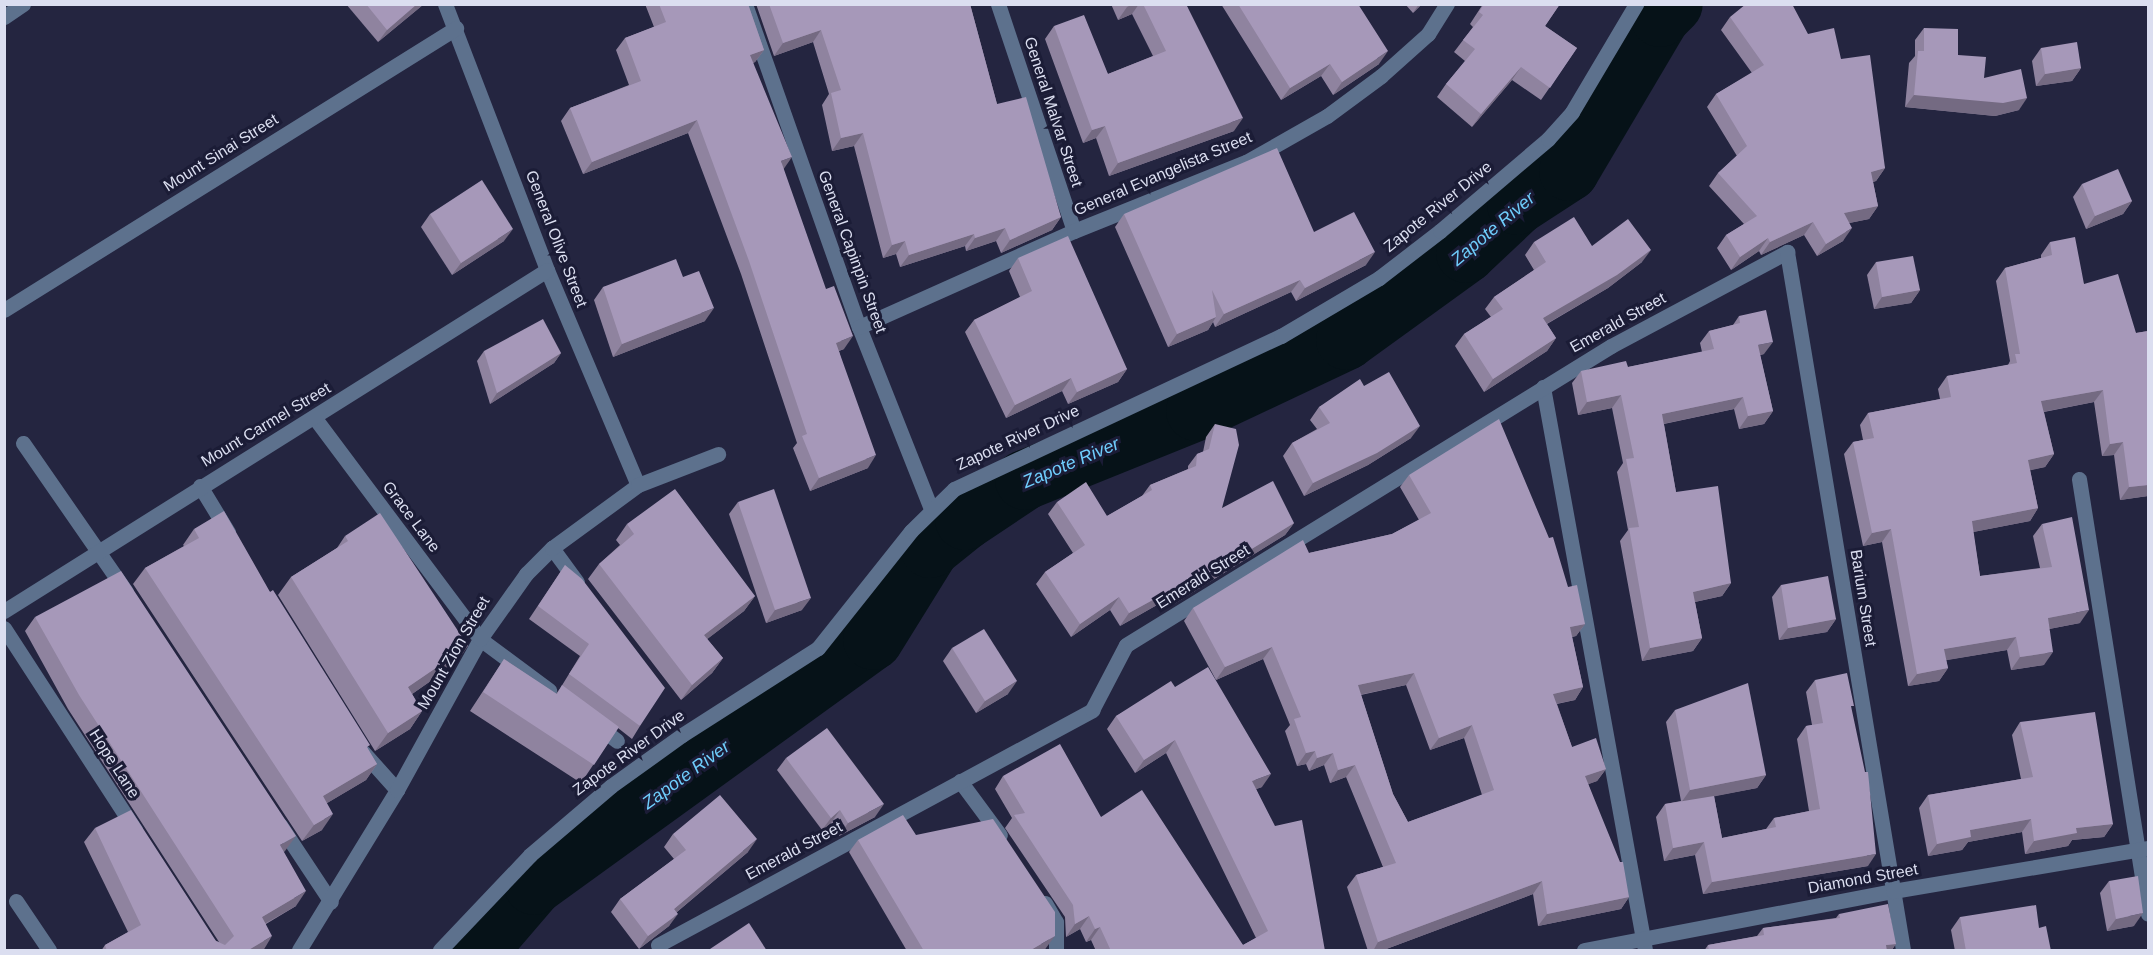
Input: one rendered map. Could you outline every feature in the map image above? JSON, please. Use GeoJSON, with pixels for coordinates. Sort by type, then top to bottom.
{"type":"FeatureCollection","features":[{"type":"Feature","properties":{"kind":"street"},"geometry":{"type":"LineString","coordinates":[[4,17],[23,4]]}},
{"type":"Feature","properties":{"kind":"street","name":"General Olive Street"},"geometry":{"type":"LineString","coordinates":[[445,4],[547,270],[638,486]]}},
{"type":"Feature","properties":{"kind":"street","name":"General Capinpin Street"},"geometry":{"type":"LineString","coordinates":[[745,4],[859,327],[930,509]]}},
{"type":"Feature","properties":{"kind":"street","name":"General Malvar Street"},"geometry":{"type":"LineString","coordinates":[[998,4],[1074,231]]}},
{"type":"Feature","properties":{"kind":"street","name":"General Evangelista Street"},"geometry":{"type":"LineString","coordinates":[[859,327],[1074,231],[1246,162],[1327,116],[1381,76],[1428,34],[1447,4]]}},
{"type":"Feature","properties":{"kind":"street","name":"Zapote River Drive"},"geometry":{"type":"LineString","coordinates":[[440,951],[530,855],[611,786],[681,735],[818,648],[930,509],[981,473],[1281,336],[1387,272],[1548,139],[1592,85],[1636,4]]}},
{"type":"Feature","properties":{"kind":"street","name":"Mount Sinai Street"},"geometry":{"type":"LineString","coordinates":[[4,310],[456,28]]}},
{"type":"Feature","properties":{"kind":"street","name":"Emerald Street"},"geometry":{"type":"LineString","coordinates":[[658,945],[1092,710],[1126,645],[1611,346],[1787,252]]}},
{"type":"Feature","properties":{"kind":"street","name":"Barium Street"},"geometry":{"type":"LineString","coordinates":[[1787,252],[1903,951]]}},
{"type":"Feature","properties":{"kind":"street","name":"Mount Carmel Street"},"geometry":{"type":"LineString","coordinates":[[4,611],[547,270]]}},
{"type":"Feature","properties":{"kind":"street"},"geometry":{"type":"LineString","coordinates":[[1543,387],[1644,944]]}},
{"type":"Feature","properties":{"kind":"street","name":"Grace Lane"},"geometry":{"type":"LineString","coordinates":[[314,417],[480,639],[562,700]]}},
{"type":"Feature","properties":{"kind":"street"},"geometry":{"type":"LineString","coordinates":[[22,443],[138,609]]}},
{"type":"Feature","properties":{"kind":"street","name":"Mount Zion Street"},"geometry":{"type":"LineString","coordinates":[[299,951],[331,902],[397,790],[480,639],[526,574],[552,548],[638,486],[718,454]]}},
{"type":"Feature","properties":{"kind":"street"},"geometry":{"type":"LineString","coordinates":[[2079,479],[2143,849],[2148,914]]}},
{"type":"Feature","properties":{"kind":"street"},"geometry":{"type":"LineString","coordinates":[[200,486],[236,546]]}},
{"type":"Feature","properties":{"kind":"street"},"geometry":{"type":"LineString","coordinates":[[552,548],[586,594]]}},
{"type":"Feature","properties":{"kind":"street","name":"Hope Lane"},"geometry":{"type":"LineString","coordinates":[[4,628],[144,843]]}},
{"type":"Feature","properties":{"kind":"street"},"geometry":{"type":"LineString","coordinates":[[581,714],[617,741]]}},
{"type":"Feature","properties":{"kind":"street"},"geometry":{"type":"LineString","coordinates":[[353,737],[397,790]]}},
{"type":"Feature","properties":{"kind":"street"},"geometry":{"type":"LineString","coordinates":[[960,781],[1010,848]]}},
{"type":"Feature","properties":{"kind":"street"},"geometry":{"type":"LineString","coordinates":[[273,814],[331,902]]}},
{"type":"Feature","properties":{"kind":"street","name":"Diamond Street"},"geometry":{"type":"LineString","coordinates":[[1584,951],[1644,944],[1893,891],[2143,849]]}},
{"type":"Feature","properties":{"kind":"street"},"geometry":{"type":"LineString","coordinates":[[1038,890],[1056,922],[1056,951]]}},
{"type":"Feature","properties":{"kind":"street"},"geometry":{"type":"LineString","coordinates":[[16,901],[49,951]]}},
{"type":"Feature","properties":{"kind":"building"},"geometry":{"type":"Polygon","coordinates":[[[366,4],[417,4],[387,30],[366,4]]]}},
{"type":"Feature","properties":{"kind":"building"},"geometry":{"type":"Polygon","coordinates":[[[659,4],[748,4],[764,50],[750,55],[792,157],[781,161],[826,289],[834,286],[853,336],[836,343],[876,455],[819,478],[802,436],[807,434],[749,261],[697,120],[592,162],[570,108],[641,81],[625,38],[666,22],[659,4]]]}},
{"type":"Feature","properties":{"kind":"building"},"geometry":{"type":"Polygon","coordinates":[[[769,4],[970,4],[997,104],[1026,97],[1061,217],[1010,240],[1005,228],[975,238],[974,234],[909,255],[905,241],[892,245],[863,133],[841,138],[831,93],[841,90],[821,30],[783,43],[769,4]]]}},
{"type":"Feature","properties":{"kind":"building"},"geometry":{"type":"Polygon","coordinates":[[[1143,4],[1186,4],[1243,118],[1118,163],[1105,126],[1092,130],[1054,26],[1084,15],[1108,74],[1166,51],[1143,4]]]}},
{"type":"Feature","properties":{"kind":"building"},"geometry":{"type":"Polygon","coordinates":[[[1238,4],[1358,4],[1388,51],[1342,82],[1330,64],[1290,88],[1238,4]]]}},
{"type":"Feature","properties":{"kind":"building"},"geometry":{"type":"Polygon","coordinates":[[[1484,4],[1560,4],[1545,26],[1577,48],[1550,88],[1521,67],[1481,114],[1446,84],[1475,49],[1463,40],[1483,15],[1479,12],[1484,4]]]}},
{"type":"Feature","properties":{"kind":"building"},"geometry":{"type":"Polygon","coordinates":[[[1746,4],[1792,4],[1808,34],[1834,28],[1841,59],[1870,55],[1885,168],[1871,172],[1878,206],[1844,213],[1852,228],[1826,244],[1813,222],[1770,242],[1768,238],[1740,257],[1726,235],[1757,216],[1718,173],[1747,146],[1716,94],[1764,65],[1730,17],[1746,4]]]}},
{"type":"Feature","properties":{"kind":"building"},"geometry":{"type":"Polygon","coordinates":[[[1924,28],[1958,29],[1958,55],[1986,57],[1984,78],[2021,69],[2027,98],[2003,103],[1914,95],[1918,51],[1924,51],[1924,28]]]}},
{"type":"Feature","properties":{"kind":"building"},"geometry":{"type":"Polygon","coordinates":[[[2077,42],[2081,68],[2045,74],[2041,48],[2077,42]]]}},
{"type":"Feature","properties":{"kind":"building"},"geometry":{"type":"Polygon","coordinates":[[[1277,148],[1314,232],[1354,212],[1375,252],[1305,288],[1300,280],[1224,314],[1212,290],[1216,317],[1177,334],[1124,214],[1277,148]]]}},
{"type":"Feature","properties":{"kind":"building"},"geometry":{"type":"Polygon","coordinates":[[[2118,169],[2132,201],[2095,216],[2082,184],[2118,169]]]}},
{"type":"Feature","properties":{"kind":"building"},"geometry":{"type":"Polygon","coordinates":[[[482,180],[513,229],[461,263],[430,214],[482,180]]]}},
{"type":"Feature","properties":{"kind":"building"},"geometry":{"type":"Polygon","coordinates":[[[1574,217],[1592,246],[1628,219],[1651,250],[1617,275],[1543,318],[1556,338],[1493,379],[1464,334],[1503,309],[1494,297],[1546,262],[1534,242],[1574,217]]]}},
{"type":"Feature","properties":{"kind":"building"},"geometry":{"type":"Polygon","coordinates":[[[1068,236],[1127,369],[1077,392],[1071,378],[1015,405],[974,320],[1032,291],[1018,258],[1068,236]]]}},
{"type":"Feature","properties":{"kind":"building"},"geometry":{"type":"Polygon","coordinates":[[[2075,237],[2084,284],[2118,274],[2136,333],[2148,331],[2148,485],[2129,487],[2123,442],[2110,444],[2103,390],[2041,401],[2054,454],[2028,460],[2038,508],[1972,521],[1980,576],[2052,567],[2042,524],[2072,517],[2089,610],[2048,618],[2053,652],[2020,657],[2016,637],[1944,649],[1948,668],[1917,674],[1891,529],[1872,533],[1853,442],[1874,438],[1868,413],[1951,397],[1947,376],[2017,363],[2015,354],[2020,354],[2005,268],[2052,255],[2050,242],[2075,237]]]}},
{"type":"Feature","properties":{"kind":"building"},"geometry":{"type":"Polygon","coordinates":[[[1913,256],[1920,290],[1882,297],[1876,262],[1913,256]]]}},
{"type":"Feature","properties":{"kind":"building"},"geometry":{"type":"Polygon","coordinates":[[[676,259],[683,277],[699,271],[714,308],[622,344],[603,287],[676,259]]]}},
{"type":"Feature","properties":{"kind":"building"},"geometry":{"type":"Polygon","coordinates":[[[1766,310],[1773,342],[1758,345],[1773,411],[1748,416],[1743,397],[1662,414],[1676,492],[1718,486],[1731,583],[1693,592],[1702,638],[1650,648],[1629,528],[1639,527],[1626,459],[1634,458],[1621,395],[1587,402],[1581,371],[1626,361],[1628,367],[1714,349],[1709,331],[1740,323],[1739,316],[1766,310]]]}},
{"type":"Feature","properties":{"kind":"building"},"geometry":{"type":"Polygon","coordinates":[[[543,319],[561,353],[497,393],[484,351],[543,319]]]}},
{"type":"Feature","properties":{"kind":"building"},"geometry":{"type":"Polygon","coordinates":[[[1389,372],[1420,426],[1377,453],[1313,483],[1292,443],[1330,423],[1319,407],[1360,379],[1364,386],[1389,372]]]}},
{"type":"Feature","properties":{"kind":"building"},"geometry":{"type":"Polygon","coordinates":[[[1499,419],[1549,538],[1553,537],[1568,587],[1577,585],[1585,624],[1570,627],[1583,687],[1553,694],[1572,747],[1596,738],[1606,769],[1585,776],[1620,862],[1623,862],[1629,897],[1547,914],[1542,881],[1378,942],[1356,875],[1396,863],[1355,765],[1338,770],[1333,753],[1317,758],[1315,751],[1306,753],[1294,719],[1301,717],[1272,647],[1225,667],[1193,608],[1303,540],[1309,553],[1392,534],[1431,513],[1409,475],[1499,419]],[[1414,673],[1358,685],[1393,794],[1408,822],[1494,790],[1472,725],[1439,738],[1414,673]]]}},
{"type":"Feature","properties":{"kind":"building"},"geometry":{"type":"Polygon","coordinates":[[[1215,424],[1236,429],[1239,445],[1222,508],[1273,481],[1294,523],[1183,591],[1180,585],[1129,613],[1119,597],[1080,624],[1045,572],[1085,545],[1057,502],[1086,482],[1107,516],[1152,490],[1150,485],[1196,466],[1197,454],[1209,449],[1215,424]]]}},
{"type":"Feature","properties":{"kind":"building"},"geometry":{"type":"Polygon","coordinates":[[[675,489],[755,596],[704,635],[723,658],[692,685],[599,564],[634,534],[627,524],[675,489]]]}},
{"type":"Feature","properties":{"kind":"building"},"geometry":{"type":"Polygon","coordinates":[[[774,489],[811,598],[775,610],[738,502],[774,489]]]}},
{"type":"Feature","properties":{"kind":"building"},"geometry":{"type":"Polygon","coordinates":[[[224,511],[270,592],[273,590],[370,745],[367,747],[377,764],[323,796],[333,814],[314,825],[145,568],[199,538],[194,529],[224,511]]]}},
{"type":"Feature","properties":{"kind":"building"},"geometry":{"type":"Polygon","coordinates":[[[380,513],[468,646],[408,687],[422,711],[388,733],[291,577],[348,541],[345,536],[380,513]]]}},
{"type":"Feature","properties":{"kind":"building"},"geometry":{"type":"Polygon","coordinates":[[[565,565],[582,579],[665,688],[640,726],[569,674],[589,644],[538,606],[565,565]]]}},
{"type":"Feature","properties":{"kind":"building"},"geometry":{"type":"Polygon","coordinates":[[[121,571],[296,836],[280,845],[306,891],[262,917],[272,936],[247,951],[107,951],[105,945],[141,925],[95,828],[131,810],[216,941],[225,945],[234,936],[79,695],[35,617],[121,571]]]}},
{"type":"Feature","properties":{"kind":"building"},"geometry":{"type":"Polygon","coordinates":[[[1828,576],[1836,619],[1788,628],[1781,585],[1828,576]]]}},
{"type":"Feature","properties":{"kind":"building"},"geometry":{"type":"Polygon","coordinates":[[[984,629],[1017,681],[985,701],[952,648],[984,629]]]}},
{"type":"Feature","properties":{"kind":"building"},"geometry":{"type":"Polygon","coordinates":[[[504,659],[557,694],[562,685],[619,727],[594,765],[483,692],[504,659]]]}},
{"type":"Feature","properties":{"kind":"building"},"geometry":{"type":"Polygon","coordinates":[[[1208,667],[1271,774],[1252,781],[1275,826],[1302,820],[1325,951],[1111,951],[1100,927],[1095,929],[1089,916],[1075,924],[1073,905],[1014,815],[1025,813],[1003,776],[1060,744],[1101,817],[1142,790],[1243,945],[1268,931],[1175,740],[1144,760],[1116,716],[1171,681],[1175,687],[1208,667]]]}},
{"type":"Feature","properties":{"kind":"building"},"geometry":{"type":"Polygon","coordinates":[[[1847,673],[1854,706],[1851,706],[1865,772],[1868,772],[1876,854],[1712,882],[1704,842],[1673,848],[1665,804],[1714,796],[1722,838],[1776,827],[1774,818],[1820,809],[1806,726],[1823,723],[1815,680],[1847,673]]]}},
{"type":"Feature","properties":{"kind":"building"},"geometry":{"type":"Polygon","coordinates":[[[1748,683],[1766,775],[1690,790],[1675,710],[1748,683]]]}},
{"type":"Feature","properties":{"kind":"building"},"geometry":{"type":"Polygon","coordinates":[[[2095,712],[2113,824],[2076,828],[2077,833],[2034,841],[2031,819],[1970,830],[1971,837],[1937,844],[1928,795],[2033,777],[2020,722],[2095,712]]]}},
{"type":"Feature","properties":{"kind":"building"},"geometry":{"type":"Polygon","coordinates":[[[827,728],[884,804],[848,823],[840,810],[831,818],[786,758],[827,728]]]}},
{"type":"Feature","properties":{"kind":"building"},"geometry":{"type":"Polygon","coordinates":[[[720,795],[757,839],[674,909],[678,914],[648,936],[620,899],[686,850],[673,834],[720,795]]]}},
{"type":"Feature","properties":{"kind":"building"},"geometry":{"type":"Polygon","coordinates":[[[903,815],[916,835],[993,819],[1055,912],[1055,936],[1029,951],[924,951],[858,840],[903,815]]]}},
{"type":"Feature","properties":{"kind":"building"},"geometry":{"type":"Polygon","coordinates":[[[2138,876],[2143,913],[2116,919],[2109,881],[2138,876]]]}},
{"type":"Feature","properties":{"kind":"building"},"geometry":{"type":"Polygon","coordinates":[[[1888,904],[1896,944],[1886,945],[1887,951],[1709,951],[1708,945],[1764,935],[1763,928],[1840,918],[1839,914],[1888,904]]]}},
{"type":"Feature","properties":{"kind":"building"},"geometry":{"type":"Polygon","coordinates":[[[2036,905],[2039,928],[2046,926],[2051,951],[1966,951],[1960,917],[2036,905]]]}},
{"type":"Feature","properties":{"kind":"building"},"geometry":{"type":"Polygon","coordinates":[[[749,923],[767,951],[707,951],[749,923]]]}},
{"type":"Feature","properties":{"kind":"waterway","name":"Zapote River"},"geometry":{"type":"LineString","coordinates":[[478,950],[534,885],[873,640],[930,548],[965,520],[1025,480],[1196,411],[1346,340],[1466,253],[1517,205],[1569,171],[1660,17],[1673,4]]}}]}
